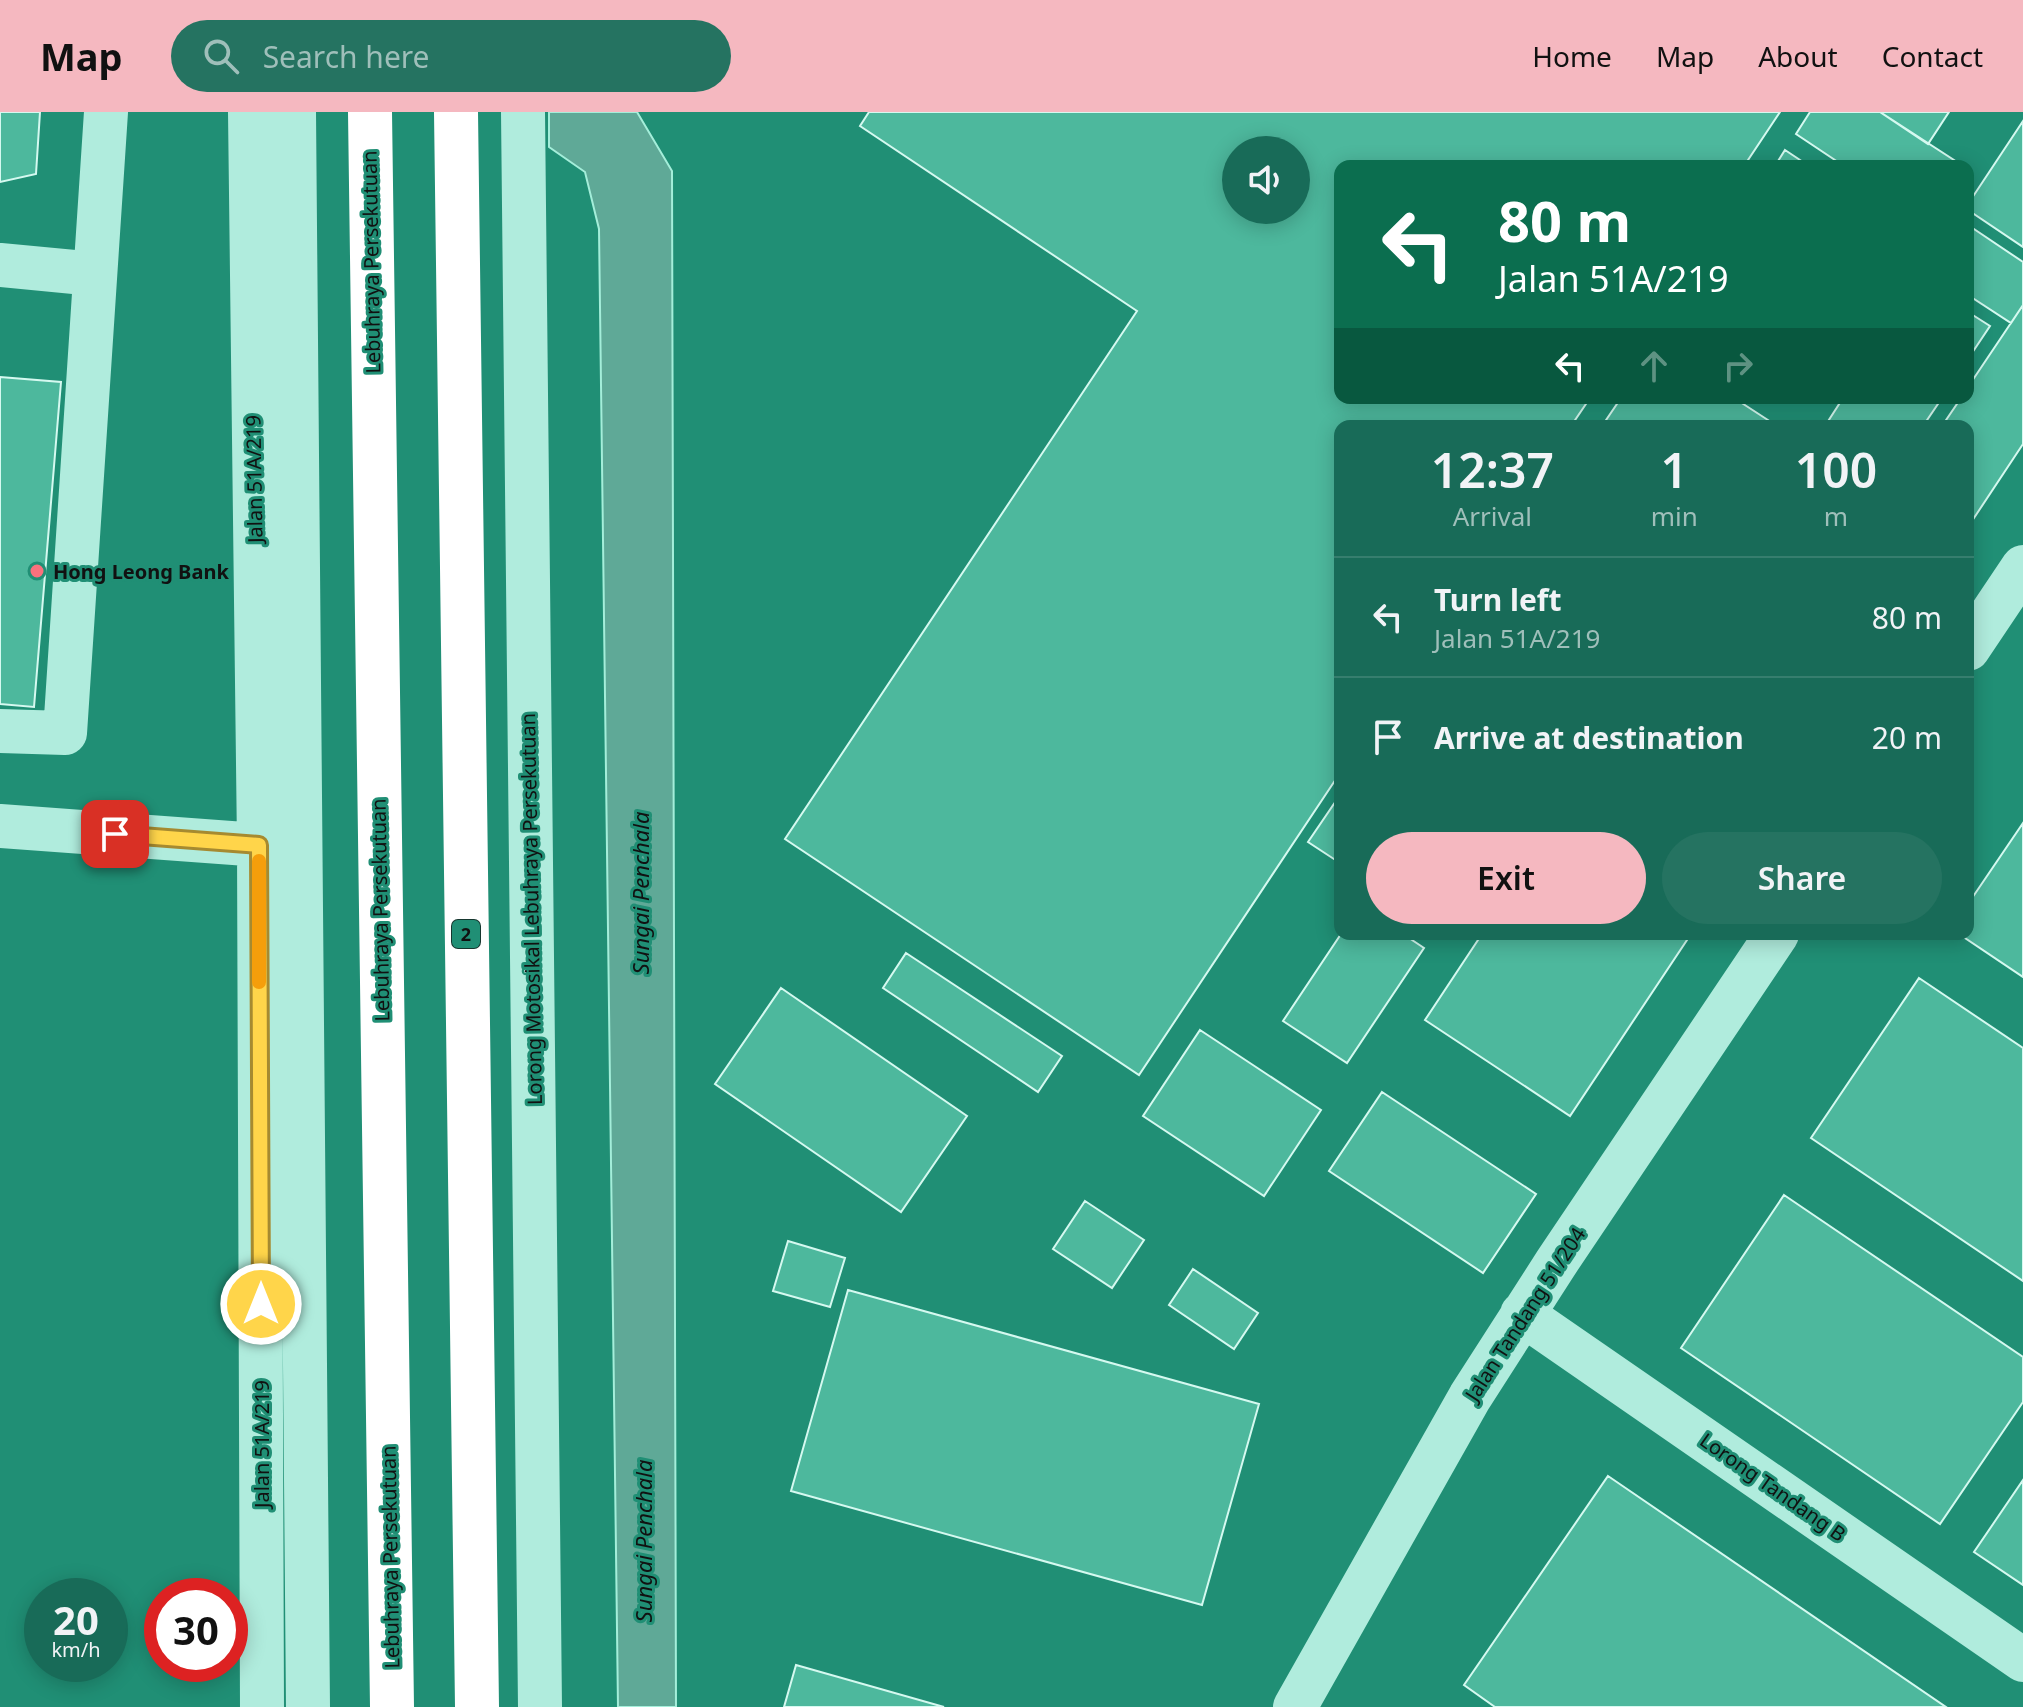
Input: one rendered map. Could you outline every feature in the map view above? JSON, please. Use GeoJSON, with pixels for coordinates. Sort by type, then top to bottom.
{"type":"FeatureCollection","features":[{"type":"Feature","properties":{"kind":"highway","name":"Lebuhraya Persekutuan"},"geometry":{"type":"LineString","coordinates":[[370,112],[392,1707]]}},
{"type":"Feature","properties":{"kind":"highway","name":"2"},"geometry":{"type":"LineString","coordinates":[[456,112],[477,1707]]}},
{"type":"Feature","properties":{"kind":"street"},"geometry":{"type":"LineString","coordinates":[[0,731],[65,733],[106,112]]}},
{"type":"Feature","properties":{"kind":"street","name":"Jalan 51A/219"},"geometry":{"type":"LineString","coordinates":[[250,112],[259,845],[262,1707]]}},
{"type":"Feature","properties":{"kind":"street"},"geometry":{"type":"LineString","coordinates":[[294,112],[308,1707]]}},
{"type":"Feature","properties":{"kind":"street","name":"Lorong Motosikal Lebuhraya Persekutuan"},"geometry":{"type":"LineString","coordinates":[[523,112],[540,1707]]}},
{"type":"Feature","properties":{"kind":"street"},"geometry":{"type":"LineString","coordinates":[[0,265],[95,274]]}},
{"type":"Feature","properties":{"kind":"street"},"geometry":{"type":"LineString","coordinates":[[1974,640],[2023,567]]}},
{"type":"Feature","properties":{"kind":"street"},"geometry":{"type":"LineString","coordinates":[[0,826],[259,845]]}},
{"type":"Feature","properties":{"kind":"street","name":"Jalan Tandang 51/204"},"geometry":{"type":"LineString","coordinates":[[1295,1707],[1470,1397],[1522,1314],[1773,940]]}},
{"type":"Feature","properties":{"kind":"street","name":"Lorong Tandang B"},"geometry":{"type":"LineString","coordinates":[[1522,1314],[2023,1660]]}},
{"type":"Feature","properties":{"kind":"water","name":"Sungai Penchala"},"geometry":{"type":"Polygon","coordinates":[[[549,112],[637,112],[672,171],[676,1707],[618,1707],[599,229],[585,172],[549,147],[549,112]]]}},
{"type":"Feature","properties":{"kind":"building"},"geometry":{"type":"Polygon","coordinates":[[[0,112],[40,112],[36,174],[0,182],[0,112]]]}},
{"type":"Feature","properties":{"kind":"building"},"geometry":{"type":"Polygon","coordinates":[[[869,112],[1780,112],[1748,160],[1334,160],[1334,404],[1586,404],[1575,420],[1334,420],[1334,782],[1139,1075],[785,839],[1137,311],[860,126],[869,112]]]}},
{"type":"Feature","properties":{"kind":"building"},"geometry":{"type":"Polygon","coordinates":[[[1810,112],[1880,112],[1954,160],[1835,160],[1796,134],[1810,112]]]}},
{"type":"Feature","properties":{"kind":"building"},"geometry":{"type":"Polygon","coordinates":[[[1880,112],[1949,112],[1928,144],[1880,112]]]}},
{"type":"Feature","properties":{"kind":"building"},"geometry":{"type":"Polygon","coordinates":[[[2023,121],[2023,247],[1974,214],[1974,195],[2023,121]]]}},
{"type":"Feature","properties":{"kind":"building"},"geometry":{"type":"Polygon","coordinates":[[[1785,150],[1800,160],[1779,160],[1785,150]]]}},
{"type":"Feature","properties":{"kind":"building"},"geometry":{"type":"Polygon","coordinates":[[[1974,229],[2023,262],[2023,305],[2011,323],[1974,299],[1974,229]]]}},
{"type":"Feature","properties":{"kind":"building"},"geometry":{"type":"Polygon","coordinates":[[[2023,305],[2023,444],[1974,518],[1974,420],[1946,420],[1957,404],[1974,404],[1974,378],[2023,305]]]}},
{"type":"Feature","properties":{"kind":"building"},"geometry":{"type":"Polygon","coordinates":[[[1974,316],[1990,326],[1974,350],[1974,316]]]}},
{"type":"Feature","properties":{"kind":"building"},"geometry":{"type":"Polygon","coordinates":[[[0,377],[61,382],[34,707],[0,704],[0,377]]]}},
{"type":"Feature","properties":{"kind":"building"},"geometry":{"type":"Polygon","coordinates":[[[1617,404],[1743,404],[1768,420],[1606,420],[1617,404]]]}},
{"type":"Feature","properties":{"kind":"building"},"geometry":{"type":"Polygon","coordinates":[[[1839,404],[1938,404],[1927,420],[1829,420],[1839,404]]]}},
{"type":"Feature","properties":{"kind":"building"},"geometry":{"type":"Polygon","coordinates":[[[1334,804],[1334,859],[1308,842],[1334,804]]]}},
{"type":"Feature","properties":{"kind":"building"},"geometry":{"type":"Polygon","coordinates":[[[2023,823],[2023,977],[1968,940],[1974,940],[1974,895],[2023,823]]]}},
{"type":"Feature","properties":{"kind":"building"},"geometry":{"type":"Polygon","coordinates":[[[1337,940],[1412,940],[1424,948],[1347,1063],[1283,1021],[1337,940]]]}},
{"type":"Feature","properties":{"kind":"building"},"geometry":{"type":"Polygon","coordinates":[[[1478,940],[1687,940],[1570,1116],[1425,1020],[1478,940]]]}},
{"type":"Feature","properties":{"kind":"building"},"geometry":{"type":"Polygon","coordinates":[[[906,953],[1062,1056],[1038,1092],[883,988],[906,953]]]}},
{"type":"Feature","properties":{"kind":"building"},"geometry":{"type":"Polygon","coordinates":[[[1919,978],[2023,1048],[2023,1281],[1811,1138],[1919,978]]]}},
{"type":"Feature","properties":{"kind":"building"},"geometry":{"type":"Polygon","coordinates":[[[781,988],[967,1116],[901,1212],[715,1084],[781,988]]]}},
{"type":"Feature","properties":{"kind":"building"},"geometry":{"type":"Polygon","coordinates":[[[1200,1030],[1321,1110],[1264,1196],[1143,1116],[1200,1030]]]}},
{"type":"Feature","properties":{"kind":"building"},"geometry":{"type":"Polygon","coordinates":[[[1382,1092],[1536,1194],[1483,1273],[1329,1171],[1382,1092]]]}},
{"type":"Feature","properties":{"kind":"building"},"geometry":{"type":"Polygon","coordinates":[[[1784,1195],[2023,1357],[2023,1402],[1940,1524],[1681,1348],[1784,1195]]]}},
{"type":"Feature","properties":{"kind":"building"},"geometry":{"type":"Polygon","coordinates":[[[1085,1201],[1144,1240],[1112,1288],[1053,1249],[1085,1201]]]}},
{"type":"Feature","properties":{"kind":"building"},"geometry":{"type":"Polygon","coordinates":[[[788,1241],[845,1258],[830,1307],[773,1291],[788,1241]]]}},
{"type":"Feature","properties":{"kind":"building"},"geometry":{"type":"Polygon","coordinates":[[[1193,1269],[1258,1313],[1234,1349],[1169,1305],[1193,1269]]]}},
{"type":"Feature","properties":{"kind":"building"},"geometry":{"type":"Polygon","coordinates":[[[848,1290],[1259,1404],[1202,1605],[791,1491],[848,1290]]]}},
{"type":"Feature","properties":{"kind":"building"},"geometry":{"type":"Polygon","coordinates":[[[1608,1476],[1946,1707],[1495,1707],[1464,1685],[1608,1476]]]}},
{"type":"Feature","properties":{"kind":"building"},"geometry":{"type":"Polygon","coordinates":[[[2023,1480],[2023,1585],[1974,1552],[2023,1480]]]}},
{"type":"Feature","properties":{"kind":"building"},"geometry":{"type":"Polygon","coordinates":[[[796,1665],[944,1707],[784,1707],[796,1665]]]}},
{"type":"Feature","properties":{"kind":"slow traffic"},"geometry":{"type":"LineString","coordinates":[[259,861],[259,982]]}},
{"type":"Feature","properties":{"kind":"place","name":"Hong Leong Bank"},"geometry":{"type":"Point","coordinates":[37,571]}},
{"type":"Feature","properties":{"kind":"route"},"geometry":{"type":"LineString","coordinates":[[115,834],[259,845],[261,1304]]}}]}
